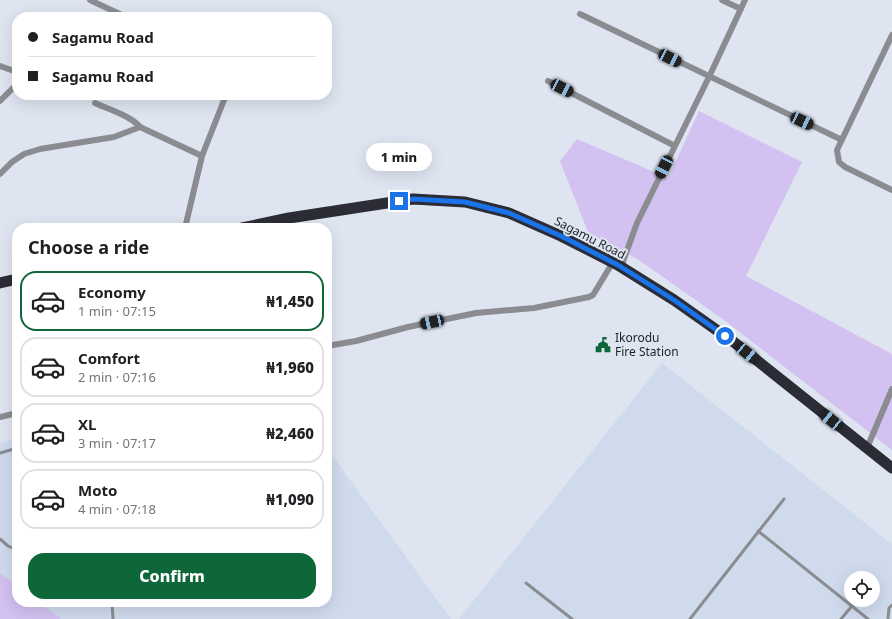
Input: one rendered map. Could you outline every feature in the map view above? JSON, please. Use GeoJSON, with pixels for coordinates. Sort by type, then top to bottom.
{"type":"FeatureCollection","features":[{"type":"Feature","properties":{"kind":"highway","name":"Sagamu Road"},"geometry":{"type":"LineString","coordinates":[[290,223],[413,199],[465,202],[509,213],[561,236],[617,265],[674,300],[735,343],[892,468]]}},
{"type":"Feature","properties":{"kind":"highway"},"geometry":{"type":"LineString","coordinates":[[0,283],[12,280]]}},
{"type":"Feature","properties":{"kind":"street"},"geometry":{"type":"LineString","coordinates":[[90,0],[115,12]]}},
{"type":"Feature","properties":{"kind":"street"},"geometry":{"type":"LineString","coordinates":[[722,0],[741,10]]}},
{"type":"Feature","properties":{"kind":"street"},"geometry":{"type":"LineString","coordinates":[[332,345],[476,313],[534,308],[589,297],[595,292],[617,265],[745,0]]}},
{"type":"Feature","properties":{"kind":"street"},"geometry":{"type":"LineString","coordinates":[[580,14],[842,140]]}},
{"type":"Feature","properties":{"kind":"street"},"geometry":{"type":"LineString","coordinates":[[892,35],[837,150],[839,162],[844,167],[892,190]]}},
{"type":"Feature","properties":{"kind":"street"},"geometry":{"type":"LineString","coordinates":[[0,66],[12,70]]}},
{"type":"Feature","properties":{"kind":"street"},"geometry":{"type":"LineString","coordinates":[[548,81],[675,146]]}},
{"type":"Feature","properties":{"kind":"street"},"geometry":{"type":"LineString","coordinates":[[0,101],[12,89]]}},
{"type":"Feature","properties":{"kind":"street"},"geometry":{"type":"LineString","coordinates":[[186,223],[202,156],[224,100]]}},
{"type":"Feature","properties":{"kind":"street"},"geometry":{"type":"LineString","coordinates":[[95,103],[136,122],[140,127],[202,156]]}},
{"type":"Feature","properties":{"kind":"street"},"geometry":{"type":"LineString","coordinates":[[0,174],[12,162],[24,154],[40,149],[114,137],[140,127]]}},
{"type":"Feature","properties":{"kind":"street"},"geometry":{"type":"LineString","coordinates":[[866,448],[892,389]]}},
{"type":"Feature","properties":{"kind":"street"},"geometry":{"type":"LineString","coordinates":[[0,417],[12,414]]}},
{"type":"Feature","properties":{"kind":"lane"},"geometry":{"type":"LineString","coordinates":[[0,452],[12,449]]}},
{"type":"Feature","properties":{"kind":"lane"},"geometry":{"type":"LineString","coordinates":[[690,619],[784,499]]}},
{"type":"Feature","properties":{"kind":"lane"},"geometry":{"type":"LineString","coordinates":[[758,532],[844,600]]}},
{"type":"Feature","properties":{"kind":"lane"},"geometry":{"type":"LineString","coordinates":[[0,539],[12,548]]}},
{"type":"Feature","properties":{"kind":"lane"},"geometry":{"type":"LineString","coordinates":[[526,583],[572,619]]}},
{"type":"Feature","properties":{"kind":"lane"},"geometry":{"type":"LineString","coordinates":[[892,605],[889,608],[888,619],[892,617]]}},
{"type":"Feature","properties":{"kind":"lane"},"geometry":{"type":"LineString","coordinates":[[112,607],[113,619]]}},
{"type":"Feature","properties":{"kind":"lane"},"geometry":{"type":"LineString","coordinates":[[841,619],[851,607]]}},
{"type":"Feature","properties":{"kind":"lane"},"geometry":{"type":"LineString","coordinates":[[853,607],[868,619]]}},
{"type":"Feature","properties":{"kind":"shaded area"},"geometry":{"type":"Polygon","coordinates":[[[699,111],[802,162],[746,276],[892,354],[892,450],[724,320],[639,260],[588,232],[560,161],[577,139],[668,178],[699,111]]]}},
{"type":"Feature","properties":{"kind":"shaded area"},"geometry":{"type":"Polygon","coordinates":[[[662,363],[892,544],[892,619],[459,619],[662,363]]]}},
{"type":"Feature","properties":{"kind":"shaded area"},"geometry":{"type":"Polygon","coordinates":[[[12,440],[12,582],[0,573],[0,443],[12,440]]]}},
{"type":"Feature","properties":{"kind":"shaded area"},"geometry":{"type":"Polygon","coordinates":[[[332,455],[451,619],[61,619],[45,607],[332,607],[332,455]]]}},
{"type":"Feature","properties":{"kind":"shaded area"},"geometry":{"type":"Polygon","coordinates":[[[0,573],[12,582],[12,607],[45,607],[61,619],[0,619],[0,573]]]}},
{"type":"Feature","properties":{"kind":"place","name":"Ikorodu Fire Station"},"geometry":{"type":"Point","coordinates":[603,345]}},
{"type":"Feature","properties":{"kind":"route"},"geometry":{"type":"LineString","coordinates":[[399,201],[413,199],[465,202],[509,213],[561,236],[618,265],[674,300],[725,336]]}}]}
